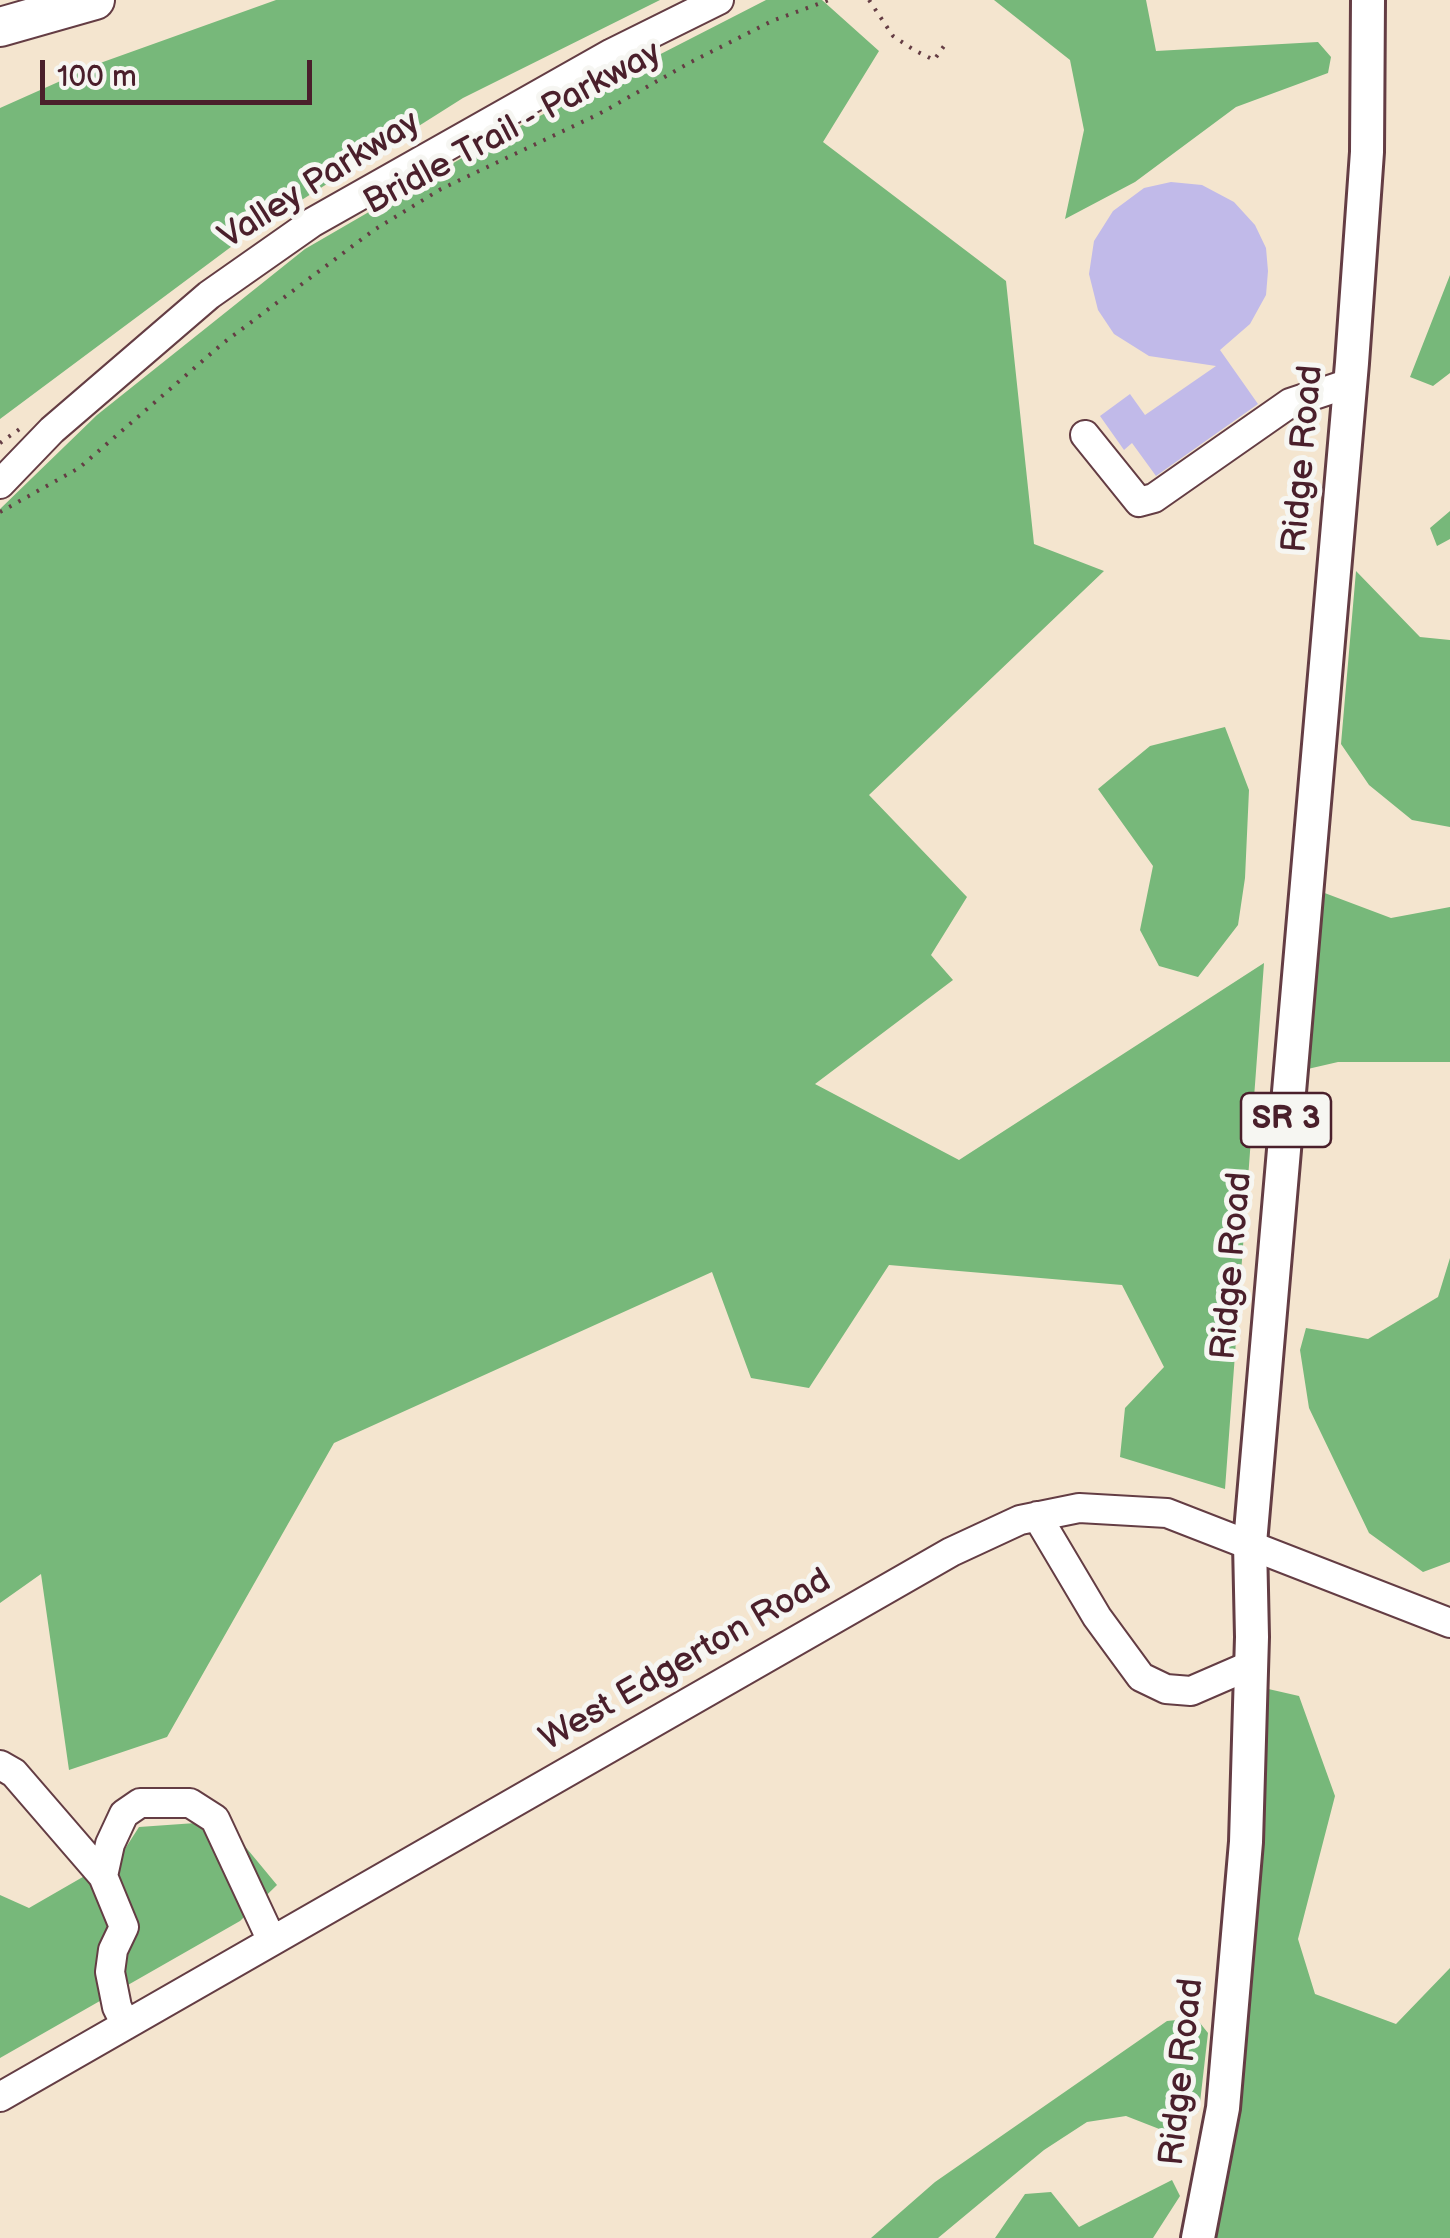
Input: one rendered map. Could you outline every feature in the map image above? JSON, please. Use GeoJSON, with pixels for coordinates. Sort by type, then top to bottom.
{"type":"FeatureCollection","features":[{"type":"Feature","properties":{"kind":"highway"},"geometry":{"type":"LineString","coordinates":[[0,27],[95,0]]}},
{"type":"Feature","properties":{"kind":"main road","name":"Ridge Road"},"geometry":{"type":"LineString","coordinates":[[1198,2238],[1223,2108],[1246,1842],[1252,1665],[1250,1542],[1350,383],[1367,152],[1368,0]]}},
{"type":"Feature","properties":{"kind":"street","name":"Valley Parkway"},"geometry":{"type":"LineString","coordinates":[[0,484],[52,430],[209,295],[313,222],[612,53],[719,0]]}},
{"type":"Feature","properties":{"kind":"street"},"geometry":{"type":"LineString","coordinates":[[1085,434],[1139,502],[1154,498],[1290,403],[1350,383]]}},
{"type":"Feature","properties":{"kind":"street","name":"West Edgerton Road"},"geometry":{"type":"LineString","coordinates":[[0,2097],[950,1552],[1038,1516],[1079,1508],[1153,1512],[1250,1542],[1450,1623]]}},
{"type":"Feature","properties":{"kind":"street"},"geometry":{"type":"LineString","coordinates":[[1038,1516],[1096,1617],[1142,1677],[1166,1689],[1190,1692],[1252,1665]]}},
{"type":"Feature","properties":{"kind":"street"},"geometry":{"type":"LineString","coordinates":[[0,1765],[14,1773],[103,1876],[124,1927],[113,1950],[110,1972],[126,2025]]}},
{"type":"Feature","properties":{"kind":"street"},"geometry":{"type":"LineString","coordinates":[[103,1876],[110,1844],[124,1814],[140,1803],[190,1803],[215,1819],[228,1839],[272,1941]]}},
{"type":"Feature","properties":{"kind":"path","name":"Bridle Trail - Parkway"},"geometry":{"type":"LineString","coordinates":[[0,512],[79,468],[222,344],[320,267],[391,220],[442,189],[599,114],[772,21],[829,0]]}},
{"type":"Feature","properties":{"kind":"path"},"geometry":{"type":"LineString","coordinates":[[869,0],[894,36],[914,50],[934,60],[944,46]]}},
{"type":"Feature","properties":{"kind":"green space"},"geometry":{"type":"Polygon","coordinates":[[[276,0],[660,0],[463,98],[251,232],[0,419],[0,108],[103,62],[276,0]]]}},
{"type":"Feature","properties":{"kind":"green space"},"geometry":{"type":"Polygon","coordinates":[[[766,0],[822,0],[879,51],[823,142],[1006,281],[1034,544],[1104,571],[869,795],[967,897],[931,955],[953,980],[815,1084],[959,1160],[1264,963],[1225,1489],[1120,1457],[1125,1408],[1164,1367],[1122,1285],[889,1265],[809,1388],[751,1378],[712,1272],[334,1443],[167,1737],[69,1770],[41,1574],[0,1603],[0,509],[97,415],[305,249],[493,140],[766,0]]]}},
{"type":"Feature","properties":{"kind":"green space"},"geometry":{"type":"Polygon","coordinates":[[[994,0],[1146,0],[1156,51],[1318,42],[1331,57],[1328,73],[1236,107],[1135,182],[1065,219],[1084,130],[1070,60],[994,0]]]}},
{"type":"Feature","properties":{"kind":"green space"},"geometry":{"type":"Polygon","coordinates":[[[1450,275],[1450,373],[1433,386],[1410,377],[1450,275]]]}},
{"type":"Feature","properties":{"kind":"green space"},"geometry":{"type":"Polygon","coordinates":[[[1450,511],[1450,539],[1437,546],[1430,528],[1450,511]]]}},
{"type":"Feature","properties":{"kind":"green space"},"geometry":{"type":"Polygon","coordinates":[[[1356,571],[1420,637],[1450,640],[1450,827],[1412,820],[1369,785],[1341,744],[1356,571]]]}},
{"type":"Feature","properties":{"kind":"green space"},"geometry":{"type":"Polygon","coordinates":[[[1225,727],[1249,790],[1245,878],[1238,925],[1198,977],[1159,966],[1140,930],[1153,866],[1098,789],[1150,746],[1225,727]]]}},
{"type":"Feature","properties":{"kind":"green space"},"geometry":{"type":"Polygon","coordinates":[[[1314,889],[1391,918],[1450,907],[1450,1062],[1338,1062],[1299,1071],[1314,889]]]}},
{"type":"Feature","properties":{"kind":"green space"},"geometry":{"type":"Polygon","coordinates":[[[1450,1258],[1450,1562],[1423,1572],[1369,1533],[1309,1408],[1300,1350],[1306,1328],[1368,1339],[1438,1297],[1450,1258]]]}},
{"type":"Feature","properties":{"kind":"green space"},"geometry":{"type":"Polygon","coordinates":[[[1264,1688],[1299,1696],[1335,1796],[1298,1939],[1315,1994],[1396,2024],[1450,1968],[1450,2238],[1209,2238],[1227,2174],[1251,1956],[1264,1688]]]}},
{"type":"Feature","properties":{"kind":"green space"},"geometry":{"type":"Polygon","coordinates":[[[224,1821],[277,1885],[240,1921],[0,2058],[0,1895],[29,1908],[121,1855],[139,1827],[224,1821]]]}},
{"type":"Feature","properties":{"kind":"green space"},"geometry":{"type":"Polygon","coordinates":[[[1196,2018],[1208,2033],[1199,2111],[1167,2132],[1126,2116],[1087,2122],[1044,2150],[938,2238],[871,2238],[935,2182],[1167,2021],[1196,2018]]]}},
{"type":"Feature","properties":{"kind":"green space"},"geometry":{"type":"Polygon","coordinates":[[[1172,2180],[1180,2196],[1153,2238],[995,2238],[1025,2194],[1051,2192],[1079,2227],[1172,2180]]]}},
{"type":"Feature","properties":{"kind":"building"},"geometry":{"type":"Polygon","coordinates":[[[1171,182],[1202,185],[1234,202],[1255,225],[1266,248],[1268,271],[1266,295],[1250,324],[1220,350],[1258,404],[1156,476],[1132,443],[1124,450],[1100,416],[1130,394],[1145,415],[1216,366],[1149,356],[1114,334],[1098,310],[1089,274],[1094,241],[1113,211],[1144,188],[1171,182]]]}}]}
